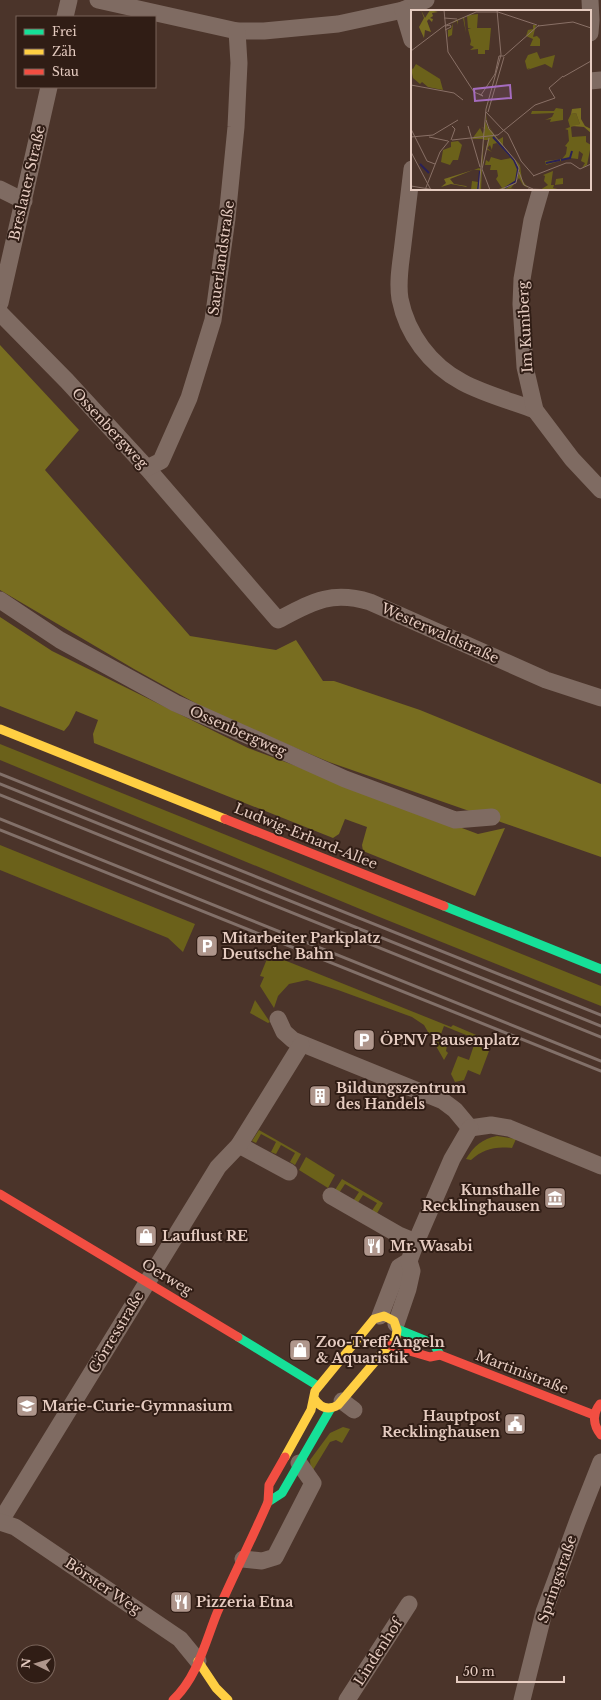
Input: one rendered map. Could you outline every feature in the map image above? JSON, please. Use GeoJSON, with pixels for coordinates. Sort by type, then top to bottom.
{"type":"FeatureCollection","features":[{"type":"Feature","properties":{"kind":"main road","name":"Ludwig-Erhard-Allee"},"geometry":{"type":"LineString","coordinates":[[0,729],[601,969]]}},
{"type":"Feature","properties":{"kind":"main road","name":"Oerweg"},"geometry":{"type":"LineString","coordinates":[[0,1194],[318,1386]]}},
{"type":"Feature","properties":{"kind":"main road","name":"Martinistraße"},"geometry":{"type":"LineString","coordinates":[[380,1316],[390,1317],[397,1326],[434,1344],[440,1355]]}},
{"type":"Feature","properties":{"kind":"main road"},"geometry":{"type":"LineString","coordinates":[[173,1700],[184,1688],[198,1661],[268,1502],[268,1485],[311,1410],[314,1393],[318,1386],[371,1322],[380,1316]]}},
{"type":"Feature","properties":{"kind":"main road"},"geometry":{"type":"LineString","coordinates":[[268,1502],[282,1493],[299,1463],[396,1337],[397,1326]]}},
{"type":"Feature","properties":{"kind":"main road","name":"Martinistraße"},"geometry":{"type":"LineString","coordinates":[[389,1345],[430,1357],[440,1355],[594,1415]]}},
{"type":"Feature","properties":{"kind":"main road"},"geometry":{"type":"LineString","coordinates":[[314,1398],[321,1407],[342,1406]]}},
{"type":"Feature","properties":{"kind":"main road"},"geometry":{"type":"LineString","coordinates":[[601,1403],[594,1415],[596,1428],[601,1435]]}},
{"type":"Feature","properties":{"kind":"main road"},"geometry":{"type":"LineString","coordinates":[[198,1661],[216,1688],[228,1700]]}},
{"type":"Feature","properties":{"kind":"street"},"geometry":{"type":"LineString","coordinates":[[65,16],[69,0]]}},
{"type":"Feature","properties":{"kind":"street"},"geometry":{"type":"LineString","coordinates":[[98,0],[155,6],[237,32],[338,24],[403,10],[426,0]]}},
{"type":"Feature","properties":{"kind":"street"},"geometry":{"type":"LineString","coordinates":[[590,0],[590,10]]}},
{"type":"Feature","properties":{"kind":"street"},"geometry":{"type":"LineString","coordinates":[[403,10],[411,37]]}},
{"type":"Feature","properties":{"kind":"street","name":"Sauerlandstraße"},"geometry":{"type":"LineString","coordinates":[[147,468],[161,461],[188,398],[213,320],[227,218],[236,127],[239,62],[237,32]]}},
{"type":"Feature","properties":{"kind":"street"},"geometry":{"type":"LineString","coordinates":[[591,81],[601,80]]}},
{"type":"Feature","properties":{"kind":"street","name":"Breslauer Straße"},"geometry":{"type":"LineString","coordinates":[[0,303],[50,88]]}},
{"type":"Feature","properties":{"kind":"street"},"geometry":{"type":"LineString","coordinates":[[411,178],[399,280],[400,299],[409,325],[424,350],[435,364],[450,375],[476,388],[535,410]]}},
{"type":"Feature","properties":{"kind":"street"},"geometry":{"type":"LineString","coordinates":[[0,189],[24,201]]}},
{"type":"Feature","properties":{"kind":"street","name":"Im Kuniberg"},"geometry":{"type":"LineString","coordinates":[[541,190],[532,220],[522,279],[525,366],[535,410],[572,459],[601,490]]}},
{"type":"Feature","properties":{"kind":"street","name":"Ossenbergweg"},"geometry":{"type":"LineString","coordinates":[[0,313],[67,381],[147,468],[278,620]]}},
{"type":"Feature","properties":{"kind":"street","name":"Westerwaldstraße"},"geometry":{"type":"LineString","coordinates":[[278,620],[322,599],[354,597],[370,602],[546,680],[601,698]]}},
{"type":"Feature","properties":{"kind":"street","name":"Ossenbergweg"},"geometry":{"type":"LineString","coordinates":[[0,600],[60,640],[175,703],[345,779],[455,820],[492,817]]}},
{"type":"Feature","properties":{"kind":"street"},"geometry":{"type":"LineString","coordinates":[[278,1019],[284,1032],[301,1045],[443,1101],[455,1110],[470,1128]]}},
{"type":"Feature","properties":{"kind":"street","name":"Görresstraße"},"geometry":{"type":"LineString","coordinates":[[0,1522],[218,1167],[239,1145],[301,1045]]}},
{"type":"Feature","properties":{"kind":"street"},"geometry":{"type":"LineString","coordinates":[[470,1128],[491,1125],[509,1128],[601,1166]]}},
{"type":"Feature","properties":{"kind":"street"},"geometry":{"type":"LineString","coordinates":[[397,1326],[412,1271],[409,1261],[416,1242],[452,1158],[470,1128]]}},
{"type":"Feature","properties":{"kind":"street"},"geometry":{"type":"LineString","coordinates":[[239,1145],[289,1172]]}},
{"type":"Feature","properties":{"kind":"street"},"geometry":{"type":"LineString","coordinates":[[331,1196],[399,1235],[416,1242]]}},
{"type":"Feature","properties":{"kind":"street"},"geometry":{"type":"LineString","coordinates":[[380,1316],[399,1267],[409,1261]]}},
{"type":"Feature","properties":{"kind":"street","name":"Springstraße"},"geometry":{"type":"LineString","coordinates":[[522,1700],[544,1612],[601,1462]]}},
{"type":"Feature","properties":{"kind":"street"},"geometry":{"type":"LineString","coordinates":[[243,1559],[262,1561],[275,1557],[312,1483],[299,1463]]}},
{"type":"Feature","properties":{"kind":"street","name":"Börster Weg"},"geometry":{"type":"LineString","coordinates":[[0,1522],[15,1527],[180,1639],[198,1661]]}},
{"type":"Feature","properties":{"kind":"street","name":"Lindenhof"},"geometry":{"type":"LineString","coordinates":[[347,1700],[409,1604]]}},
{"type":"Feature","properties":{"kind":"shaded area"},"geometry":{"type":"Polygon","coordinates":[[[0,345],[79,430],[45,470],[190,636],[276,650],[296,640],[323,681],[334,681],[420,710],[601,784],[601,857],[329,762],[217,715],[134,669],[0,590],[0,345]]]}},
{"type":"Feature","properties":{"kind":"shaded area"},"geometry":{"type":"Polygon","coordinates":[[[0,617],[52,651],[248,748],[478,834],[505,828],[475,896],[363,851],[362,845],[367,827],[345,819],[339,834],[333,838],[94,743],[93,734],[98,720],[76,711],[69,725],[64,731],[0,706],[0,617]]]}},
{"type":"Feature","properties":{"kind":"shaded area"},"geometry":{"type":"Polygon","coordinates":[[[0,744],[601,986],[601,1006],[377,916],[0,760],[0,744]]]}},
{"type":"Feature","properties":{"kind":"shaded area"},"geometry":{"type":"Polygon","coordinates":[[[0,845],[195,924],[183,952],[168,938],[0,870],[0,845]]]}},
{"type":"Feature","properties":{"kind":"shaded area"},"geometry":{"type":"Polygon","coordinates":[[[269,954],[451,1027],[453,1025],[481,1037],[478,1046],[489,1051],[480,1075],[468,1070],[464,1080],[455,1082],[451,1074],[458,1056],[469,1060],[476,1039],[444,1026],[438,1042],[447,1046],[446,1051],[448,1053],[444,1060],[424,1025],[412,1017],[338,990],[307,980],[289,984],[278,996],[274,1008],[260,986],[264,977],[260,976],[269,954]]]}},
{"type":"Feature","properties":{"kind":"shaded area"},"geometry":{"type":"Polygon","coordinates":[[[255,1000],[270,1022],[268,1023],[250,1013],[255,1000]]]}},
{"type":"Feature","properties":{"kind":"shaded area"},"geometry":{"type":"Polygon","coordinates":[[[259,1130],[301,1154],[295,1165],[290,1162],[295,1153],[281,1145],[276,1154],[271,1152],[276,1142],[261,1134],[256,1143],[252,1141],[259,1130]]]}},
{"type":"Feature","properties":{"kind":"shaded area"},"geometry":{"type":"Polygon","coordinates":[[[497,1136],[516,1139],[512,1148],[500,1147],[490,1149],[480,1153],[471,1160],[466,1159],[472,1150],[479,1144],[487,1139],[497,1136]]]}},
{"type":"Feature","properties":{"kind":"shaded area"},"geometry":{"type":"Polygon","coordinates":[[[306,1157],[335,1175],[328,1188],[299,1170],[306,1157]]]}},
{"type":"Feature","properties":{"kind":"shaded area"},"geometry":{"type":"Polygon","coordinates":[[[342,1179],[383,1203],[376,1215],[371,1212],[377,1203],[363,1195],[357,1204],[353,1201],[359,1192],[345,1184],[339,1193],[335,1190],[342,1179]]]}},
{"type":"Feature","properties":{"kind":"shaded area"},"geometry":{"type":"Polygon","coordinates":[[[343,1427],[350,1429],[342,1443],[336,1440],[330,1442],[311,1471],[310,1460],[330,1433],[343,1427]]]}},
{"type":"Feature","properties":{"kind":"railway"},"geometry":{"type":"LineString","coordinates":[[0,774],[601,1015]]}},
{"type":"Feature","properties":{"kind":"railway"},"geometry":{"type":"LineString","coordinates":[[0,784],[601,1026]]}},
{"type":"Feature","properties":{"kind":"railway"},"geometry":{"type":"LineString","coordinates":[[0,795],[601,1037]]}},
{"type":"Feature","properties":{"kind":"railway"},"geometry":{"type":"LineString","coordinates":[[0,819],[601,1061]]}},
{"type":"Feature","properties":{"kind":"railway"},"geometry":{"type":"LineString","coordinates":[[0,830],[601,1071]]}},
{"type":"Feature","properties":{"kind":"traffic: fast"},"geometry":{"type":"LineString","coordinates":[[444,906],[601,969]]}},
{"type":"Feature","properties":{"kind":"traffic: fast"},"geometry":{"type":"LineString","coordinates":[[397,1329],[434,1344],[440,1355]]}},
{"type":"Feature","properties":{"kind":"traffic: fast"},"geometry":{"type":"LineString","coordinates":[[238,1337],[318,1386]]}},
{"type":"Feature","properties":{"kind":"traffic: fast"},"geometry":{"type":"LineString","coordinates":[[268,1502],[282,1493],[331,1408]]}},
{"type":"Feature","properties":{"kind":"traffic: slow"},"geometry":{"type":"LineString","coordinates":[[0,729],[225,819]]}},
{"type":"Feature","properties":{"kind":"traffic: slow"},"geometry":{"type":"LineString","coordinates":[[285,1457],[311,1410],[315,1391],[374,1319],[384,1316],[394,1321],[397,1330],[396,1337],[338,1405],[331,1408],[324,1408],[314,1398]]}},
{"type":"Feature","properties":{"kind":"traffic: slow"},"geometry":{"type":"LineString","coordinates":[[198,1661],[216,1688],[228,1700]]}},
{"type":"Feature","properties":{"kind":"traffic: jam"},"geometry":{"type":"LineString","coordinates":[[225,819],[444,906]]}},
{"type":"Feature","properties":{"kind":"traffic: jam"},"geometry":{"type":"LineString","coordinates":[[0,1194],[238,1337]]}},
{"type":"Feature","properties":{"kind":"traffic: jam"},"geometry":{"type":"LineString","coordinates":[[389,1345],[430,1357],[440,1355],[594,1415]]}},
{"type":"Feature","properties":{"kind":"traffic: jam"},"geometry":{"type":"LineString","coordinates":[[600,1404],[597,1408],[594,1420],[601,1435]]}},
{"type":"Feature","properties":{"kind":"traffic: jam"},"geometry":{"type":"LineString","coordinates":[[173,1700],[188,1681],[200,1660],[217,1613],[268,1502],[269,1485],[285,1457]]}},
{"type":"Feature","properties":{"kind":"place","name":"Mitarbeiter Parkplatz Deutsche Bahn"},"geometry":{"type":"Point","coordinates":[207,946]}},
{"type":"Feature","properties":{"kind":"place","name":"ÖPNV Pausenplatz"},"geometry":{"type":"Point","coordinates":[364,1040]}},
{"type":"Feature","properties":{"kind":"place","name":"Bildungszentrum des Handels"},"geometry":{"type":"Point","coordinates":[320,1096]}},
{"type":"Feature","properties":{"kind":"place","name":"Kunsthalle Recklinghausen"},"geometry":{"type":"Point","coordinates":[555,1198]}},
{"type":"Feature","properties":{"kind":"place","name":"Lauflust RE"},"geometry":{"type":"Point","coordinates":[146,1236]}},
{"type":"Feature","properties":{"kind":"place","name":"Mr. Wasabi"},"geometry":{"type":"Point","coordinates":[374,1246]}},
{"type":"Feature","properties":{"kind":"place","name":"Zoo-Treff Angeln & Aquaristik"},"geometry":{"type":"Point","coordinates":[300,1350]}},
{"type":"Feature","properties":{"kind":"place","name":"Marie-Curie-Gymnasium"},"geometry":{"type":"Point","coordinates":[27,1406]}},
{"type":"Feature","properties":{"kind":"place","name":"Hauptpost Recklinghausen"},"geometry":{"type":"Point","coordinates":[515,1424]}},
{"type":"Feature","properties":{"kind":"place","name":"Pizzeria Etna"},"geometry":{"type":"Point","coordinates":[181,1602]}}]}
